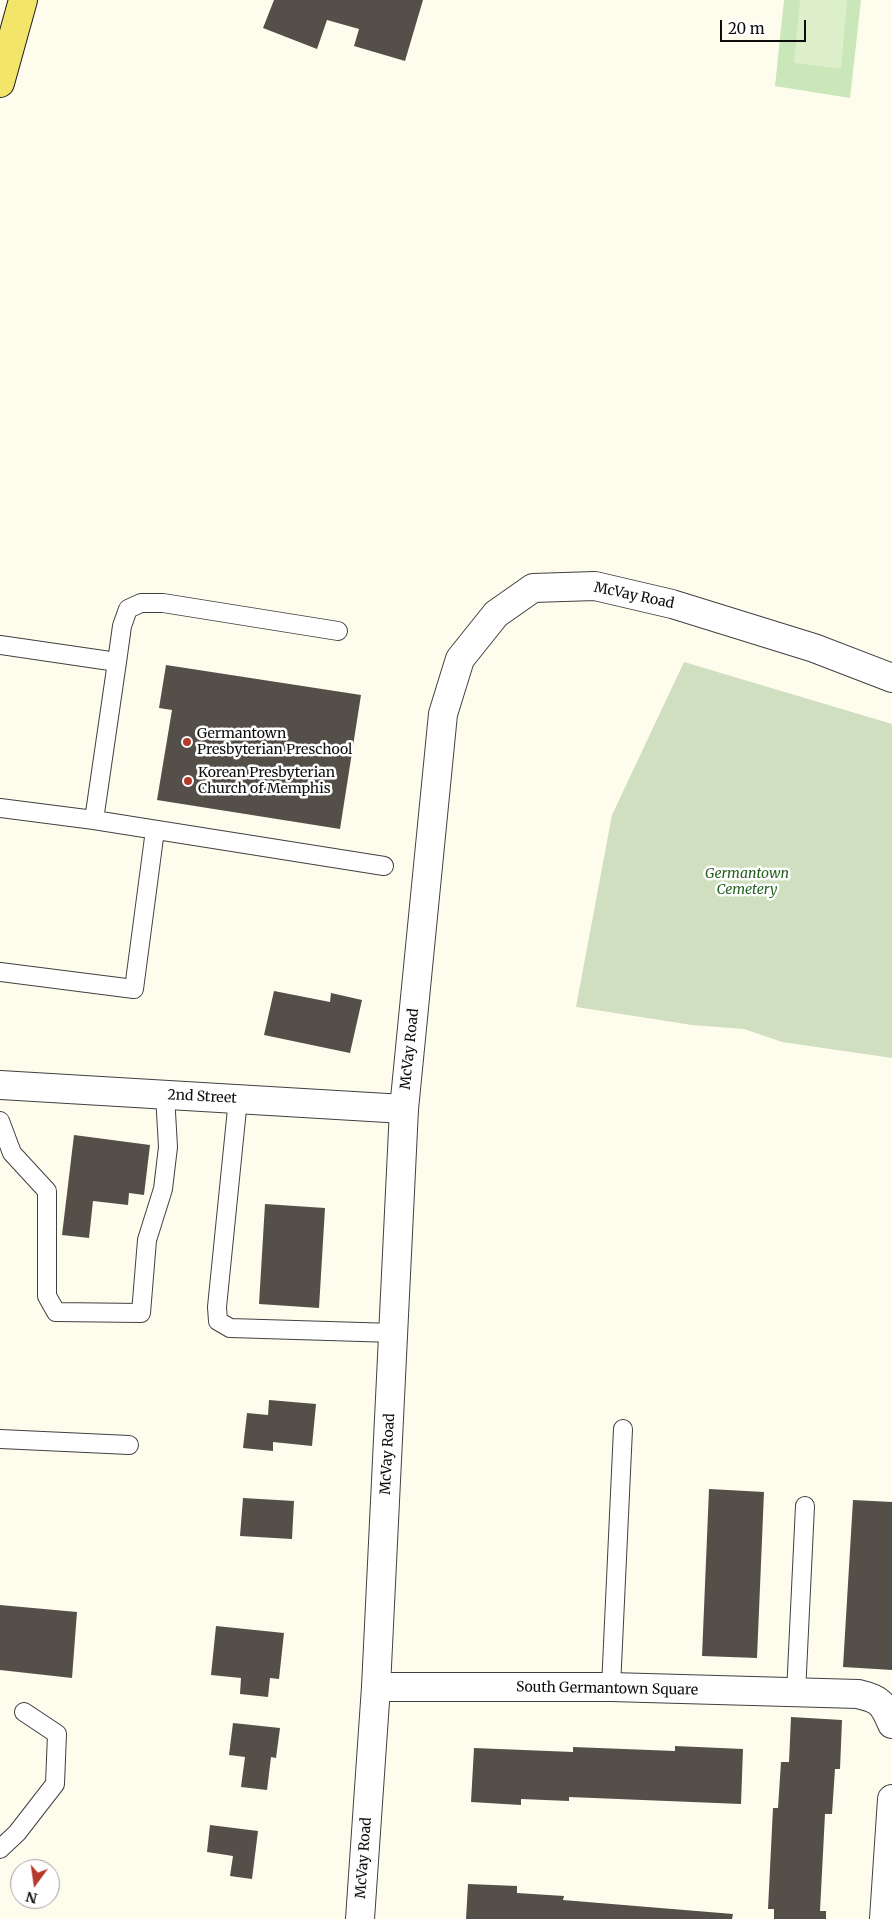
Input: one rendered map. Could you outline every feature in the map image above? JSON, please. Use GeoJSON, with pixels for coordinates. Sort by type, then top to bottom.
{"type":"FeatureCollection","features":[{"type":"Feature","properties":{"kind":"main road"},"geometry":{"type":"LineString","coordinates":[[0,83],[23,0]]}},
{"type":"Feature","properties":{"kind":"street","name":"McVay Road"},"geometry":{"type":"LineString","coordinates":[[360,1919],[376,1687],[404,1109],[442,714],[460,659],[496,614],[533,588],[596,586],[682,607],[814,648],[892,678]]}},
{"type":"Feature","properties":{"kind":"street","name":"2nd Street"},"geometry":{"type":"LineString","coordinates":[[0,1085],[404,1109]]}},
{"type":"Feature","properties":{"kind":"street","name":"South Germantown Square"},"geometry":{"type":"LineString","coordinates":[[376,1687],[611,1687],[858,1694],[874,1698],[885,1706],[892,1724]]}},
{"type":"Feature","properties":{"kind":"street"},"geometry":{"type":"LineString","coordinates":[[884,1919],[892,1799]]}},
{"type":"Feature","properties":{"kind":"lane"},"geometry":{"type":"LineString","coordinates":[[94,820],[122,626],[128,609],[141,603],[163,603],[338,631]]}},
{"type":"Feature","properties":{"kind":"lane"},"geometry":{"type":"LineString","coordinates":[[0,645],[117,662]]}},
{"type":"Feature","properties":{"kind":"lane"},"geometry":{"type":"LineString","coordinates":[[0,808],[94,820],[384,866]]}},
{"type":"Feature","properties":{"kind":"lane"},"geometry":{"type":"LineString","coordinates":[[0,972],[134,989],[156,830]]}},
{"type":"Feature","properties":{"kind":"lane"},"geometry":{"type":"LineString","coordinates":[[0,1121],[12,1153],[47,1191],[47,1296],[56,1312],[141,1313],[147,1240],[163,1189],[168,1147],[165,1095]]}},
{"type":"Feature","properties":{"kind":"lane"},"geometry":{"type":"LineString","coordinates":[[238,1100],[217,1308],[218,1321],[230,1328],[394,1333]]}},
{"type":"Feature","properties":{"kind":"lane"},"geometry":{"type":"LineString","coordinates":[[611,1687],[623,1429]]}},
{"type":"Feature","properties":{"kind":"lane"},"geometry":{"type":"LineString","coordinates":[[0,1439],[129,1445]]}},
{"type":"Feature","properties":{"kind":"lane"},"geometry":{"type":"LineString","coordinates":[[796,1693],[805,1506]]}},
{"type":"Feature","properties":{"kind":"lane"},"geometry":{"type":"LineString","coordinates":[[0,1849],[17,1833],[55,1784],[57,1734],[24,1712]]}},
{"type":"Feature","properties":{"kind":"green space"},"geometry":{"type":"Polygon","coordinates":[[[784,0],[861,0],[850,98],[775,86],[784,0]]]}},
{"type":"Feature","properties":{"kind":"green space"},"geometry":{"type":"Polygon","coordinates":[[[800,0],[847,0],[841,69],[794,63],[800,0]]]}},
{"type":"Feature","properties":{"kind":"green space","name":"Germantown Cemetery"},"geometry":{"type":"Polygon","coordinates":[[[684,662],[892,724],[892,1058],[782,1042],[744,1029],[692,1025],[576,1007],[612,815],[684,662]]]}},
{"type":"Feature","properties":{"kind":"building"},"geometry":{"type":"Polygon","coordinates":[[[274,0],[423,0],[405,61],[354,46],[359,29],[327,20],[317,49],[263,28],[274,0]]]}},
{"type":"Feature","properties":{"kind":"building"},"geometry":{"type":"Polygon","coordinates":[[[166,665],[361,695],[340,829],[157,800],[172,710],[159,708],[166,665]]]}},
{"type":"Feature","properties":{"kind":"building"},"geometry":{"type":"Polygon","coordinates":[[[274,991],[330,1002],[331,993],[362,1000],[350,1053],[264,1035],[274,991]]]}},
{"type":"Feature","properties":{"kind":"building"},"geometry":{"type":"Polygon","coordinates":[[[74,1135],[150,1145],[144,1195],[129,1193],[128,1205],[93,1201],[89,1238],[62,1235],[74,1135]]]}},
{"type":"Feature","properties":{"kind":"building"},"geometry":{"type":"Polygon","coordinates":[[[265,1204],[325,1208],[319,1308],[259,1304],[265,1204]]]}},
{"type":"Feature","properties":{"kind":"building"},"geometry":{"type":"Polygon","coordinates":[[[269,1400],[316,1404],[312,1446],[273,1442],[273,1451],[243,1448],[247,1413],[268,1415],[269,1400]]]}},
{"type":"Feature","properties":{"kind":"building"},"geometry":{"type":"Polygon","coordinates":[[[709,1489],[764,1492],[757,1658],[702,1656],[709,1489]]]}},
{"type":"Feature","properties":{"kind":"building"},"geometry":{"type":"Polygon","coordinates":[[[243,1498],[294,1501],[292,1539],[240,1536],[243,1498]]]}},
{"type":"Feature","properties":{"kind":"building"},"geometry":{"type":"Polygon","coordinates":[[[853,1500],[892,1502],[892,1670],[843,1667],[853,1500]]]}},
{"type":"Feature","properties":{"kind":"building"},"geometry":{"type":"Polygon","coordinates":[[[0,1605],[77,1612],[72,1678],[0,1670],[0,1605]]]}},
{"type":"Feature","properties":{"kind":"building"},"geometry":{"type":"Polygon","coordinates":[[[216,1626],[284,1633],[279,1679],[270,1678],[268,1697],[240,1694],[241,1678],[211,1675],[216,1626]]]}},
{"type":"Feature","properties":{"kind":"building"},"geometry":{"type":"Polygon","coordinates":[[[791,1717],[842,1720],[840,1769],[835,1769],[832,1814],[825,1814],[820,1911],[826,1911],[826,1919],[774,1919],[774,1909],[768,1909],[773,1808],[778,1808],[781,1762],[789,1762],[791,1717]]]}},
{"type":"Feature","properties":{"kind":"building"},"geometry":{"type":"Polygon","coordinates":[[[233,1723],[280,1728],[276,1758],[271,1757],[267,1790],[241,1787],[245,1757],[229,1755],[233,1723]]]}},
{"type":"Feature","properties":{"kind":"building"},"geometry":{"type":"Polygon","coordinates":[[[675,1746],[743,1749],[741,1804],[569,1797],[569,1801],[521,1799],[521,1805],[471,1802],[474,1748],[573,1752],[573,1747],[675,1751],[675,1746]]]}},
{"type":"Feature","properties":{"kind":"building"},"geometry":{"type":"Polygon","coordinates":[[[210,1825],[258,1831],[252,1879],[230,1876],[233,1856],[207,1852],[210,1825]]]}},
{"type":"Feature","properties":{"kind":"building"},"geometry":{"type":"Polygon","coordinates":[[[468,1884],[517,1886],[517,1893],[564,1896],[563,1900],[733,1914],[732,1919],[466,1919],[468,1884]]]}},
{"type":"Feature","properties":{"kind":"place","name":"Germantown Presbyterian Preschool"},"geometry":{"type":"Point","coordinates":[187,742]}},
{"type":"Feature","properties":{"kind":"place","name":"Korean Presbyterian Church of Memphis"},"geometry":{"type":"Point","coordinates":[188,781]}}]}
